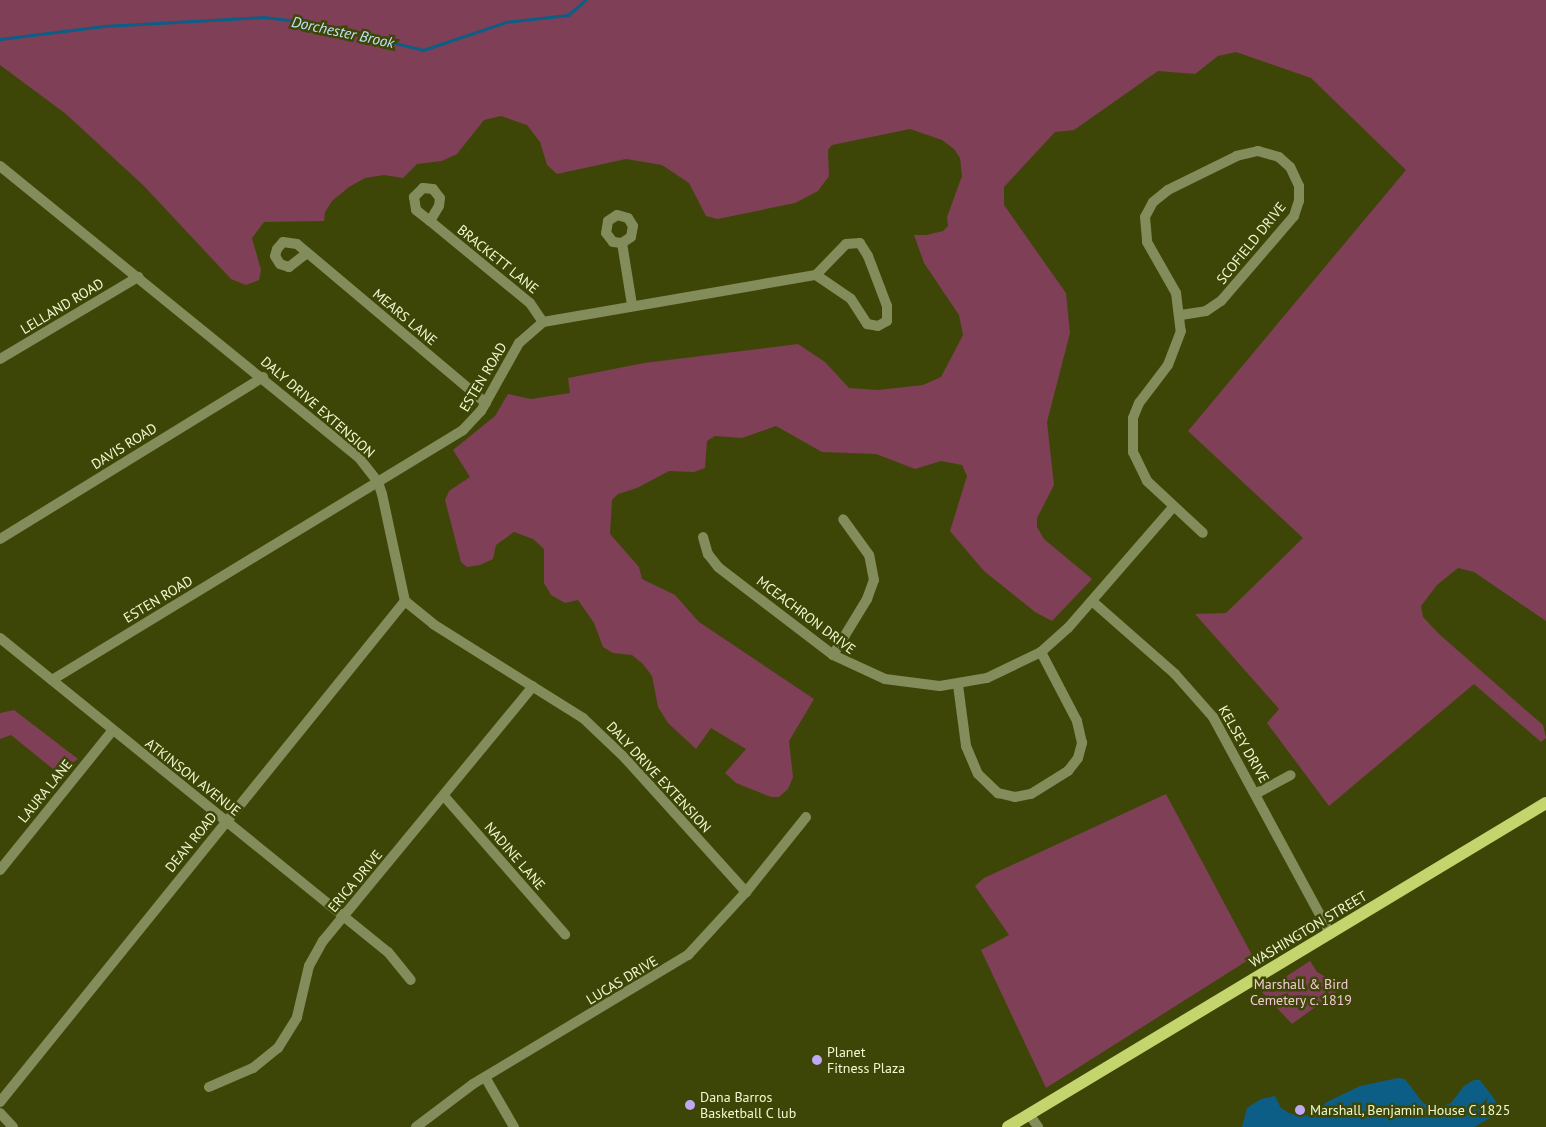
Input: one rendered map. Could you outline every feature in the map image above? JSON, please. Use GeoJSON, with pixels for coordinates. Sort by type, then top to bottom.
{"type":"FeatureCollection","features":[{"type":"Feature","properties":{"kind":"main road","name":"WASHINGTON STREET"},"geometry":{"type":"LineString","coordinates":[[1008,1127],[1546,803]]}},
{"type":"Feature","properties":{"kind":"street","name":"SCOFIELD DRIVE"},"geometry":{"type":"LineString","coordinates":[[1181,315],[1206,311],[1221,301],[1294,216],[1299,201],[1299,186],[1290,167],[1279,157],[1265,152],[1243,154],[1168,190],[1153,202],[1144,225],[1147,242],[1173,288],[1181,315],[1181,331],[1174,354],[1139,402],[1131,436],[1133,452],[1146,482],[1203,533]]}},
{"type":"Feature","properties":{"kind":"street","name":"DALY DRIVE EXTENSION"},"geometry":{"type":"LineString","coordinates":[[0,166],[263,377],[347,447],[378,482],[405,601],[434,624],[567,707],[611,744],[746,892]]}},
{"type":"Feature","properties":{"kind":"street","name":"BRACKETT LANE"},"geometry":{"type":"LineString","coordinates":[[430,221],[530,303],[543,322]]}},
{"type":"Feature","properties":{"kind":"street"},"geometry":{"type":"LineString","coordinates":[[622,243],[632,305]]}},
{"type":"Feature","properties":{"kind":"street"},"geometry":{"type":"LineString","coordinates":[[543,322],[632,305],[816,276],[846,244],[860,243],[868,256],[887,306],[887,321],[878,326],[868,324],[851,299],[816,276]]}},
{"type":"Feature","properties":{"kind":"street","name":"MEARS LANE"},"geometry":{"type":"LineString","coordinates":[[307,253],[486,403]]}},
{"type":"Feature","properties":{"kind":"street","name":"LELLAND ROAD"},"geometry":{"type":"LineString","coordinates":[[0,359],[138,277]]}},
{"type":"Feature","properties":{"kind":"street","name":"ESTEN ROAD"},"geometry":{"type":"LineString","coordinates":[[52,680],[463,430],[486,403],[519,343],[543,322]]}},
{"type":"Feature","properties":{"kind":"street","name":"DAVIS ROAD"},"geometry":{"type":"LineString","coordinates":[[0,539],[263,377]]}},
{"type":"Feature","properties":{"kind":"street","name":"MCEACHRON DRIVE"},"geometry":{"type":"LineString","coordinates":[[703,537],[708,554],[718,567],[833,655],[869,674],[904,684],[958,685],[1001,674],[1041,652],[1092,601],[1173,507]]}},
{"type":"Feature","properties":{"kind":"street"},"geometry":{"type":"LineString","coordinates":[[833,655],[867,599],[874,580],[870,555],[843,519]]}},
{"type":"Feature","properties":{"kind":"street","name":"DEAN ROAD"},"geometry":{"type":"LineString","coordinates":[[0,1102],[226,820],[405,601]]}},
{"type":"Feature","properties":{"kind":"street","name":"KELSEY DRIVE"},"geometry":{"type":"LineString","coordinates":[[1092,601],[1175,674],[1202,702],[1257,793],[1330,934]]}},
{"type":"Feature","properties":{"kind":"street","name":"ATKINSON AVENUE"},"geometry":{"type":"LineString","coordinates":[[0,638],[112,731],[226,820],[388,952],[411,980]]}},
{"type":"Feature","properties":{"kind":"street"},"geometry":{"type":"LineString","coordinates":[[958,685],[966,746],[978,774],[998,793],[1015,797],[1031,794],[1068,771],[1078,758],[1082,743],[1077,720],[1041,652]]}},
{"type":"Feature","properties":{"kind":"street","name":"ERICA DRIVE"},"geometry":{"type":"LineString","coordinates":[[209,1087],[253,1068],[288,1035],[297,1017],[315,953],[533,686]]}},
{"type":"Feature","properties":{"kind":"street","name":"LAURA LANE"},"geometry":{"type":"LineString","coordinates":[[0,870],[112,731]]}},
{"type":"Feature","properties":{"kind":"street"},"geometry":{"type":"LineString","coordinates":[[1257,793],[1291,775]]}},
{"type":"Feature","properties":{"kind":"street","name":"NADINE LANE"},"geometry":{"type":"LineString","coordinates":[[444,796],[565,934]]}},
{"type":"Feature","properties":{"kind":"street","name":"LUCAS DRIVE"},"geometry":{"type":"LineString","coordinates":[[416,1127],[485,1077],[678,963],[698,946],[746,892],[806,817]]}},
{"type":"Feature","properties":{"kind":"street"},"geometry":{"type":"LineString","coordinates":[[485,1077],[514,1127]]}},
{"type":"Feature","properties":{"kind":"street"},"geometry":{"type":"LineString","coordinates":[[0,1113],[13,1127]]}},
{"type":"Feature","properties":{"kind":"street"},"geometry":{"type":"LineString","coordinates":[[1029,1114],[1038,1127]]}},
{"type":"Feature","properties":{"kind":"green space"},"geometry":{"type":"Polygon","coordinates":[[[0,0],[1546,0],[1546,621],[1474,572],[1458,568],[1437,585],[1421,606],[1423,617],[1439,634],[1543,725],[1546,738],[1541,742],[1474,684],[1329,806],[1267,723],[1279,709],[1195,614],[1226,613],[1303,538],[1188,431],[1406,170],[1311,78],[1236,52],[1218,56],[1195,74],[1158,71],[1074,130],[1055,132],[1004,187],[1004,205],[1066,293],[1070,333],[1047,422],[1054,485],[1037,518],[1037,527],[1044,539],[1092,579],[1052,621],[1035,612],[984,571],[950,531],[967,476],[962,465],[941,461],[915,469],[876,454],[822,452],[776,426],[742,438],[715,436],[707,441],[705,468],[694,472],[669,471],[637,488],[618,494],[612,500],[610,534],[639,567],[642,579],[675,595],[699,622],[814,699],[789,741],[793,777],[788,789],[779,797],[771,797],[736,783],[725,773],[746,749],[711,728],[696,749],[668,723],[658,707],[652,676],[643,664],[632,655],[613,653],[603,647],[594,623],[578,600],[565,603],[551,595],[544,583],[544,549],[533,539],[514,532],[496,545],[493,559],[480,565],[467,567],[461,562],[445,500],[449,491],[470,477],[453,450],[495,416],[508,394],[531,399],[570,393],[568,378],[644,363],[798,344],[825,362],[849,388],[878,390],[923,385],[941,377],[963,335],[959,315],[924,263],[914,235],[927,235],[943,231],[948,226],[947,217],[962,176],[960,158],[954,149],[942,140],[910,129],[832,145],[828,150],[829,176],[818,191],[795,203],[718,219],[706,216],[689,183],[662,165],[626,159],[557,174],[547,165],[540,142],[527,125],[501,116],[484,120],[457,154],[442,161],[417,164],[403,178],[384,175],[365,178],[349,187],[332,201],[325,212],[324,221],[264,222],[252,238],[261,270],[259,280],[246,285],[231,279],[144,186],[66,114],[0,65],[0,0]]]}},
{"type":"Feature","properties":{"kind":"green space"},"geometry":{"type":"Polygon","coordinates":[[[14,710],[78,759],[58,773],[11,735],[0,739],[0,713],[14,710]]]}},
{"type":"Feature","properties":{"kind":"green space"},"geometry":{"type":"Polygon","coordinates":[[[1166,794],[1253,957],[1046,1088],[981,950],[1009,935],[975,886],[984,878],[1166,794]]]}},
{"type":"Feature","properties":{"kind":"green space","name":"Marshall & Bird Cemetery c. 1819"},"geometry":{"type":"Polygon","coordinates":[[[1310,961],[1317,972],[1343,987],[1292,1024],[1262,992],[1310,961]]]}},
{"type":"Feature","properties":{"kind":"water"},"geometry":{"type":"Polygon","coordinates":[[[1398,1078],[1405,1079],[1423,1103],[1437,1108],[1451,1103],[1464,1086],[1474,1080],[1480,1080],[1495,1100],[1497,1108],[1492,1117],[1474,1127],[1242,1127],[1247,1108],[1261,1099],[1275,1096],[1281,1108],[1289,1113],[1299,1116],[1312,1115],[1327,1102],[1360,1086],[1398,1078]]]}},
{"type":"Feature","properties":{"kind":"waterway","name":"Dorchester Brook"},"geometry":{"type":"LineString","coordinates":[[0,39],[104,26],[263,17],[315,23],[423,50],[506,22],[568,15],[585,0]]}},
{"type":"Feature","properties":{"kind":"place","name":"Planet Fitness Plaza"},"geometry":{"type":"Point","coordinates":[817,1060]}},
{"type":"Feature","properties":{"kind":"place","name":"Dana Barros Basketball C lub"},"geometry":{"type":"Point","coordinates":[690,1105]}},
{"type":"Feature","properties":{"kind":"place","name":"Marshall, Benjamin House C 1825"},"geometry":{"type":"Point","coordinates":[1300,1110]}}]}
